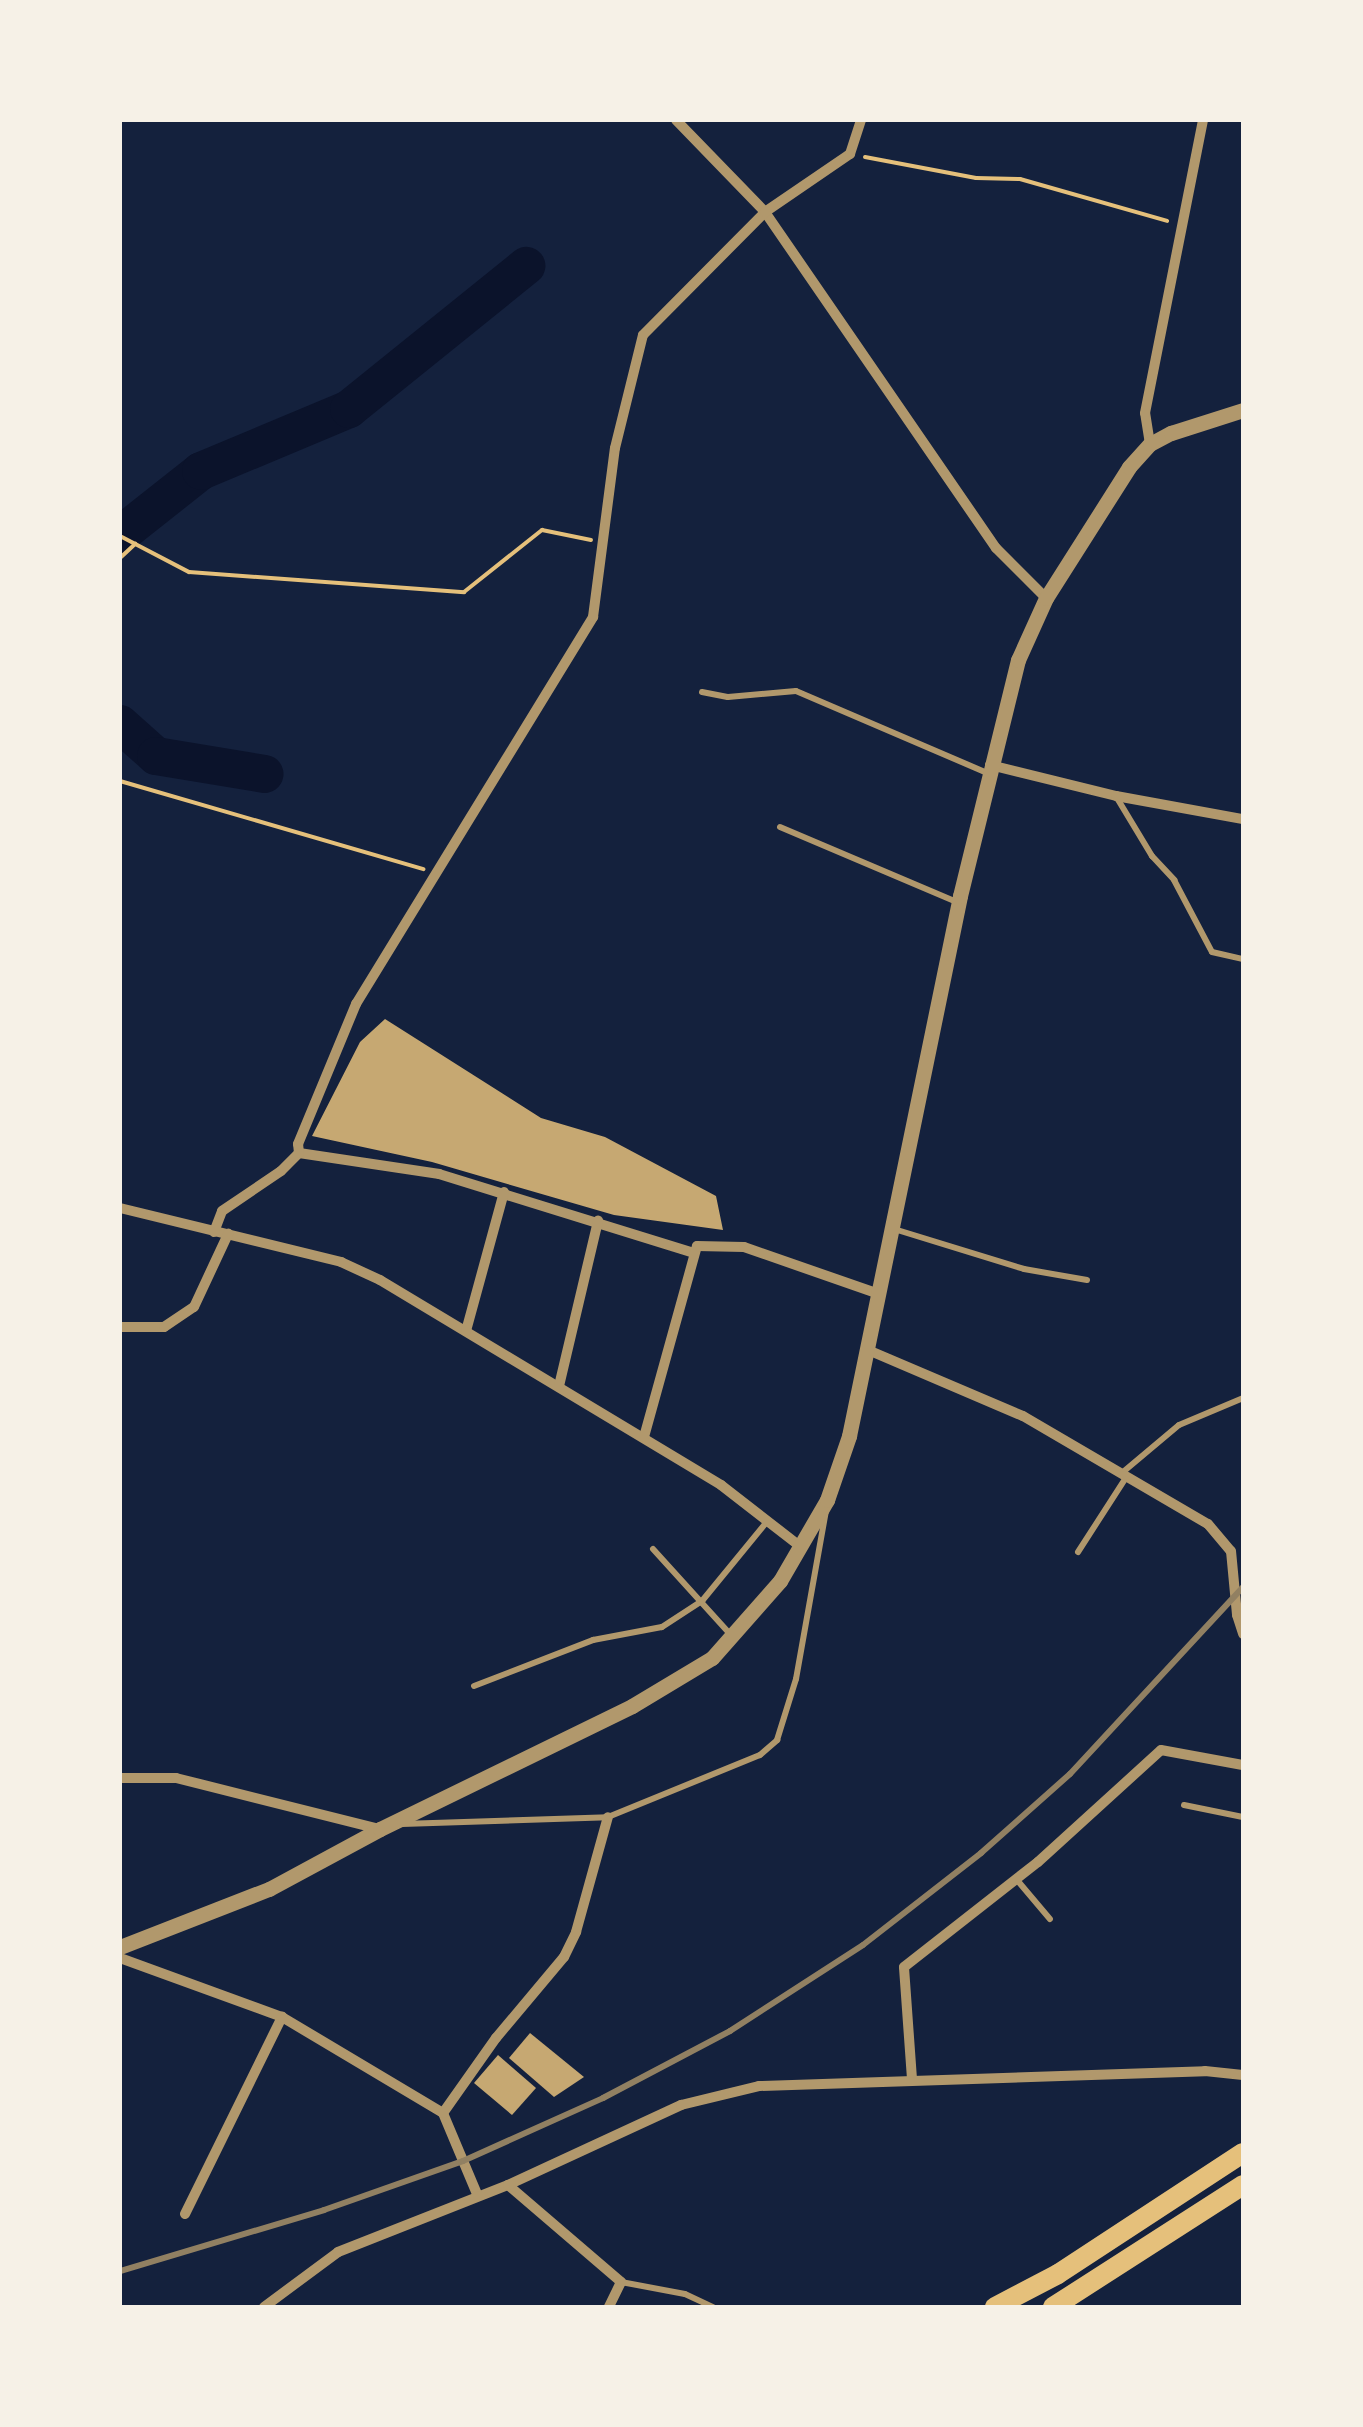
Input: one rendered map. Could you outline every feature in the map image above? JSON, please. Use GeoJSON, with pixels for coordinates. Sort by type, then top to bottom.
{"type":"FeatureCollection","features":[{"type":"Feature","properties":{"kind":"highway"},"geometry":{"type":"LineString","coordinates":[[995,2307],[1058,2274],[1243,2153]]}},
{"type":"Feature","properties":{"kind":"highway"},"geometry":{"type":"LineString","coordinates":[[1052,2307],[1243,2185]]}},
{"type":"Feature","properties":{"kind":"street"},"geometry":{"type":"LineString","coordinates":[[676,120],[766,212],[996,548],[1046,598]]}},
{"type":"Feature","properties":{"kind":"street"},"geometry":{"type":"LineString","coordinates":[[299,1153],[298,1144],[356,1004],[593,618],[615,448],[643,335],[766,212],[850,154],[861,120]]}},
{"type":"Feature","properties":{"kind":"street"},"geometry":{"type":"LineString","coordinates":[[1150,444],[1145,413],[1203,120]]}},
{"type":"Feature","properties":{"kind":"street"},"geometry":{"type":"LineString","coordinates":[[120,1947],[269,1889],[385,1827],[632,1706],[712,1658],[734,1639],[801,1547],[827,1500],[849,1436],[958,902],[1018,660],[1046,598],[1129,466],[1150,444],[1243,410]]}},
{"type":"Feature","properties":{"kind":"street"},"geometry":{"type":"LineString","coordinates":[[988,769],[1243,818]]}},
{"type":"Feature","properties":{"kind":"street"},"geometry":{"type":"LineString","coordinates":[[299,1153],[438,1174],[694,1253]]}},
{"type":"Feature","properties":{"kind":"street"},"geometry":{"type":"LineString","coordinates":[[214,1232],[222,1211],[281,1171],[299,1153]]}},
{"type":"Feature","properties":{"kind":"street"},"geometry":{"type":"LineString","coordinates":[[466,1331],[504,1192]]}},
{"type":"Feature","properties":{"kind":"street"},"geometry":{"type":"LineString","coordinates":[[120,1208],[342,1262],[644,1437],[720,1485],[765,1524],[801,1547]]}},
{"type":"Feature","properties":{"kind":"street"},"geometry":{"type":"LineString","coordinates":[[559,1386],[598,1221]]}},
{"type":"Feature","properties":{"kind":"street"},"geometry":{"type":"LineString","coordinates":[[120,1327],[164,1327],[194,1307],[228,1234]]}},
{"type":"Feature","properties":{"kind":"street"},"geometry":{"type":"LineString","coordinates":[[644,1437],[697,1246],[744,1247],[879,1294]]}},
{"type":"Feature","properties":{"kind":"street"},"geometry":{"type":"LineString","coordinates":[[868,1350],[1023,1416],[1208,1524],[1231,1551],[1237,1615],[1243,1634]]}},
{"type":"Feature","properties":{"kind":"street"},"geometry":{"type":"LineString","coordinates":[[912,2079],[904,1966],[1016,1879],[1161,1750],[1243,1765]]}},
{"type":"Feature","properties":{"kind":"street"},"geometry":{"type":"LineString","coordinates":[[120,1778],[176,1778],[385,1827]]}},
{"type":"Feature","properties":{"kind":"street"},"geometry":{"type":"LineString","coordinates":[[443,2113],[496,2038],[564,1957],[576,1932],[608,1817]]}},
{"type":"Feature","properties":{"kind":"street"},"geometry":{"type":"LineString","coordinates":[[120,1958],[282,2018],[443,2113],[477,2194]]}},
{"type":"Feature","properties":{"kind":"street"},"geometry":{"type":"LineString","coordinates":[[185,2214],[282,2018]]}},
{"type":"Feature","properties":{"kind":"street"},"geometry":{"type":"LineString","coordinates":[[264,2307],[338,2252],[508,2185],[680,2105],[758,2086],[1205,2071],[1243,2075]]}},
{"type":"Feature","properties":{"kind":"street"},"geometry":{"type":"LineString","coordinates":[[508,2185],[621,2282],[609,2307]]}},
{"type":"Feature","properties":{"kind":"lane"},"geometry":{"type":"LineString","coordinates":[[702,692],[728,697],[796,691],[988,769]]}},
{"type":"Feature","properties":{"kind":"lane"},"geometry":{"type":"LineString","coordinates":[[1116,796],[1152,856],[1174,880],[1212,952],[1243,959]]}},
{"type":"Feature","properties":{"kind":"lane"},"geometry":{"type":"LineString","coordinates":[[780,827],[958,902]]}},
{"type":"Feature","properties":{"kind":"lane"},"geometry":{"type":"LineString","coordinates":[[893,1228],[1024,1269],[1087,1280]]}},
{"type":"Feature","properties":{"kind":"lane"},"geometry":{"type":"LineString","coordinates":[[1078,1552],[1125,1473],[1179,1425],[1243,1398]]}},
{"type":"Feature","properties":{"kind":"lane"},"geometry":{"type":"LineString","coordinates":[[385,1827],[608,1817],[760,1756],[777,1740],[796,1679],[827,1500]]}},
{"type":"Feature","properties":{"kind":"lane"},"geometry":{"type":"LineString","coordinates":[[474,1686],[593,1640],[662,1627],[702,1601],[765,1524]]}},
{"type":"Feature","properties":{"kind":"lane"},"geometry":{"type":"LineString","coordinates":[[652,1549],[734,1639]]}},
{"type":"Feature","properties":{"kind":"lane"},"geometry":{"type":"LineString","coordinates":[[1184,1806],[1243,1817]]}},
{"type":"Feature","properties":{"kind":"lane"},"geometry":{"type":"LineString","coordinates":[[1016,1879],[1050,1919]]}},
{"type":"Feature","properties":{"kind":"lane"},"geometry":{"type":"LineString","coordinates":[[621,2282],[685,2294],[713,2307]]}},
{"type":"Feature","properties":{"kind":"path"},"geometry":{"type":"LineString","coordinates":[[850,154],[976,178],[1020,179],[1182,225]]}},
{"type":"Feature","properties":{"kind":"path"},"geometry":{"type":"LineString","coordinates":[[120,536],[189,572],[464,592],[542,530],[605,543]]}},
{"type":"Feature","properties":{"kind":"path"},"geometry":{"type":"LineString","coordinates":[[120,558],[135,544]]}},
{"type":"Feature","properties":{"kind":"path"},"geometry":{"type":"LineString","coordinates":[[120,781],[437,872]]}},
{"type":"Feature","properties":{"kind":"building"},"geometry":{"type":"Polygon","coordinates":[[[385,1019],[541,1118],[605,1137],[716,1196],[723,1230],[614,1215],[432,1162],[312,1136],[360,1042],[385,1019]]]}},
{"type":"Feature","properties":{"kind":"building"},"geometry":{"type":"Polygon","coordinates":[[[530,2033],[584,2077],[554,2097],[509,2058],[530,2033]]]}},
{"type":"Feature","properties":{"kind":"building"},"geometry":{"type":"Polygon","coordinates":[[[498,2055],[536,2088],[512,2115],[474,2083],[498,2055]]]}},
{"type":"Feature","properties":{"kind":"waterway"},"geometry":{"type":"LineString","coordinates":[[120,535],[201,471],[349,409],[526,266]]}},
{"type":"Feature","properties":{"kind":"waterway"},"geometry":{"type":"LineString","coordinates":[[120,724],[156,756],[265,774]]}},
{"type":"Feature","properties":{"kind":"railway"},"geometry":{"type":"LineString","coordinates":[[120,2271],[324,2210],[463,2161],[603,2098],[730,2031],[863,1945],[981,1853],[1070,1774],[1243,1587]]}}]}
